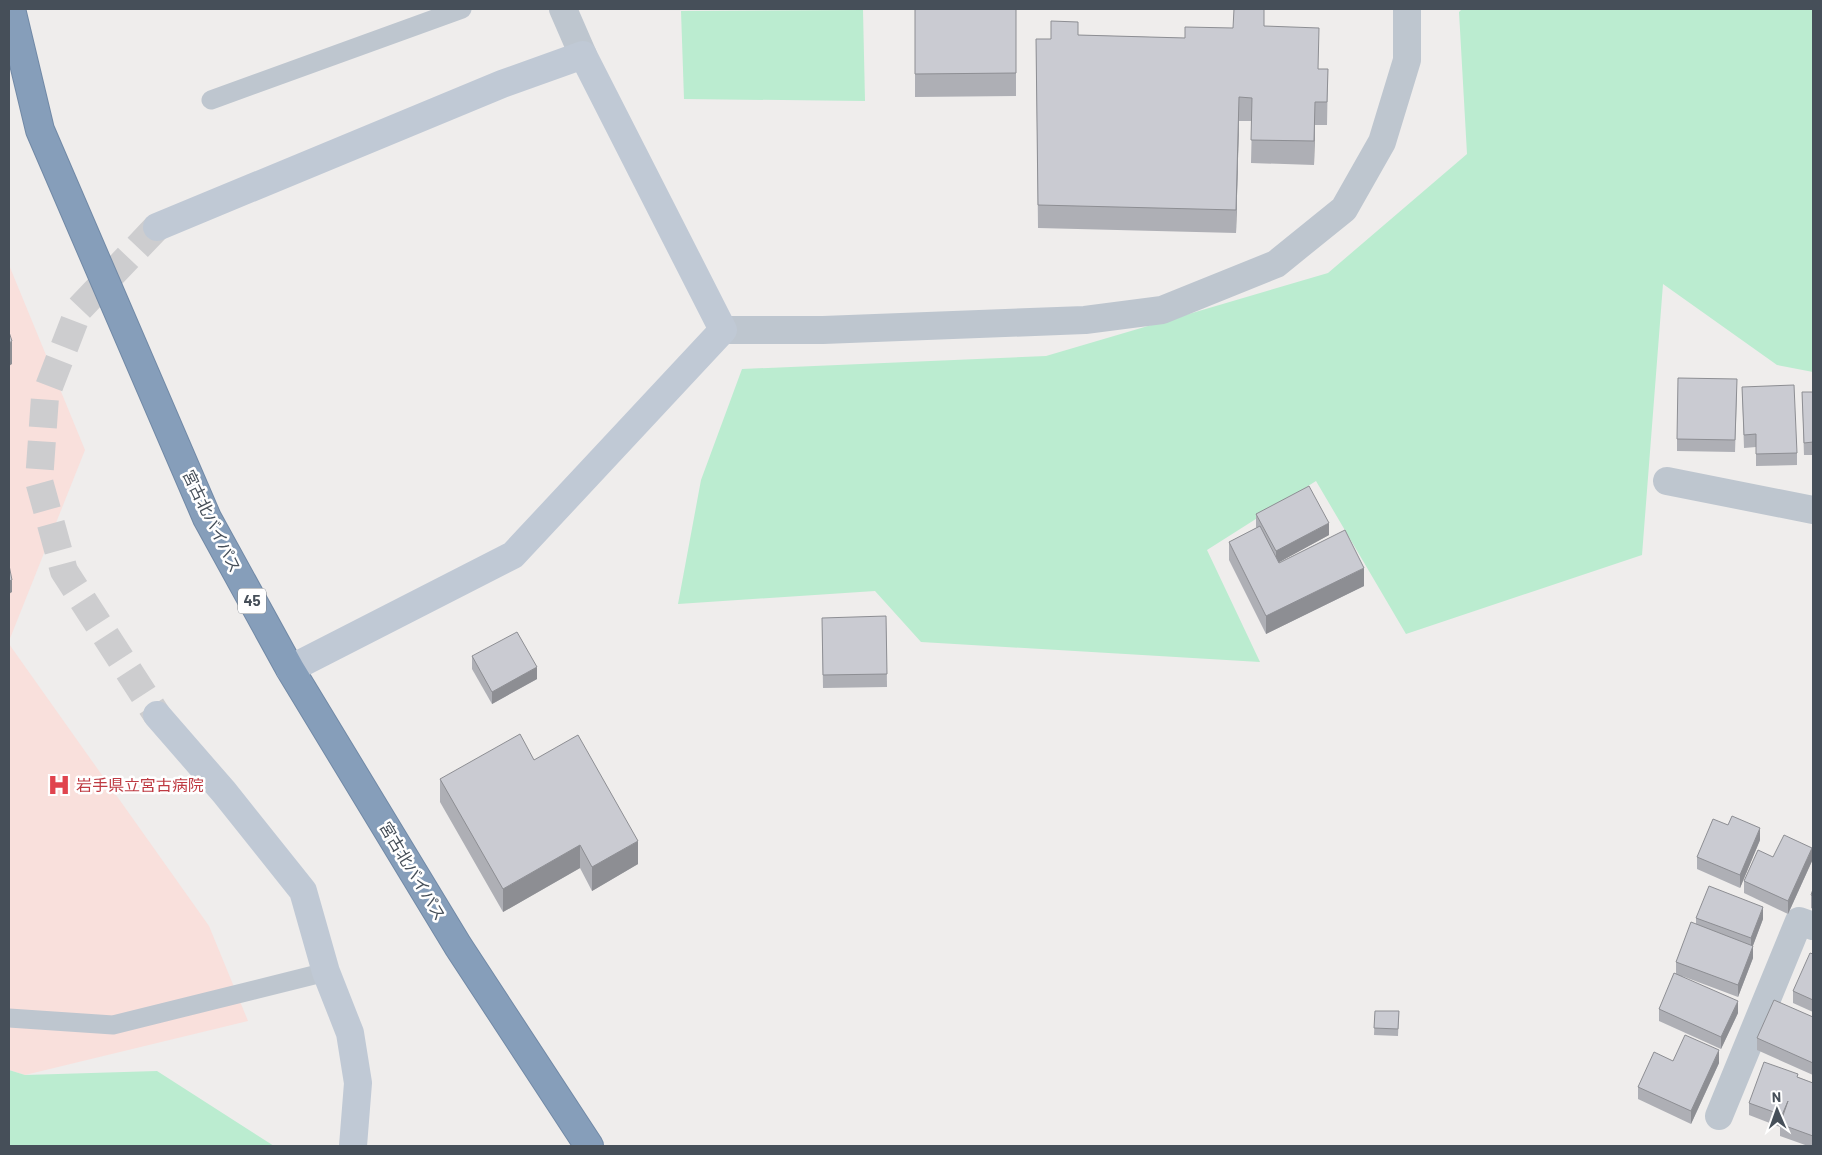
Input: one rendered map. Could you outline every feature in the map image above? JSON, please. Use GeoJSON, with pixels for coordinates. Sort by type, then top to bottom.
{"type":"FeatureCollection","features":[{"type":"Feature","properties":{"kind":"highway","name":"宮古北バイパス"},"geometry":{"type":"LineString","coordinates":[[11,9],[40,130],[207,518],[290,669],[458,946],[589,1146]]}},
{"type":"Feature","properties":{"kind":"street"},"geometry":{"type":"LineString","coordinates":[[563,9],[583,54],[723,330]]}},
{"type":"Feature","properties":{"kind":"street"},"geometry":{"type":"LineString","coordinates":[[290,669],[513,555],[723,330],[823,330],[1085,320],[1162,310],[1276,264],[1344,209],[1382,142],[1407,60],[1408,9]]}},
{"type":"Feature","properties":{"kind":"street"},"geometry":{"type":"LineString","coordinates":[[157,228],[502,84],[583,54]]}},
{"type":"Feature","properties":{"kind":"street"},"geometry":{"type":"LineString","coordinates":[[1667,481],[1813,510]]}},
{"type":"Feature","properties":{"kind":"street"},"geometry":{"type":"LineString","coordinates":[[157,715],[224,792],[304,890],[326,972],[350,1033],[358,1083],[353,1146]]}},
{"type":"Feature","properties":{"kind":"street"},"geometry":{"type":"LineString","coordinates":[[1718,1116],[1799,921],[1813,926]]}},
{"type":"Feature","properties":{"kind":"lane"},"geometry":{"type":"LineString","coordinates":[[211,100],[462,9]]}},
{"type":"Feature","properties":{"kind":"lane"},"geometry":{"type":"LineString","coordinates":[[9,1018],[113,1025],[326,972]]}},
{"type":"Feature","properties":{"kind":"shaded area"},"geometry":{"type":"Polygon","coordinates":[[[9,265],[85,450],[9,641],[9,265]]]}},
{"type":"Feature","properties":{"kind":"shaded area","name":"岩手県立宮古病院"},"geometry":{"type":"Polygon","coordinates":[[[9,644],[209,926],[248,1021],[25,1075],[9,1070],[9,644]]]}},
{"type":"Feature","properties":{"kind":"green space"},"geometry":{"type":"Polygon","coordinates":[[[1462,9],[1813,9],[1813,372],[1777,365],[1663,284],[1642,555],[1406,634],[1316,481],[1207,550],[1260,662],[921,642],[875,591],[678,604],[701,480],[742,369],[1046,356],[1328,273],[1467,154],[1459,12],[1462,9]]]}},
{"type":"Feature","properties":{"kind":"green space"},"geometry":{"type":"Polygon","coordinates":[[[863,10],[865,101],[684,99],[681,11],[863,10]]]}},
{"type":"Feature","properties":{"kind":"green space"},"geometry":{"type":"Polygon","coordinates":[[[9,1070],[25,1075],[157,1071],[274,1146],[9,1146],[9,1070]]]}},
{"type":"Feature","properties":{"kind":"building"},"geometry":{"type":"Polygon","coordinates":[[[915,9],[1016,9],[1016,73],[915,74],[915,9]]]}},
{"type":"Feature","properties":{"kind":"building"},"geometry":{"type":"Polygon","coordinates":[[[1234,9],[1264,9],[1264,26],[1319,28],[1318,69],[1328,69],[1327,102],[1315,102],[1314,141],[1251,140],[1252,98],[1239,97],[1236,210],[1038,205],[1036,39],[1051,39],[1051,21],[1078,22],[1078,35],[1185,38],[1185,27],[1233,28],[1234,9]]]}},
{"type":"Feature","properties":{"kind":"building"},"geometry":{"type":"Polygon","coordinates":[[[9,332],[12,341],[9,343],[9,332]]]}},
{"type":"Feature","properties":{"kind":"building"},"geometry":{"type":"Polygon","coordinates":[[[1678,378],[1737,379],[1735,440],[1677,439],[1678,378]]]}},
{"type":"Feature","properties":{"kind":"building"},"geometry":{"type":"Polygon","coordinates":[[[1794,385],[1797,453],[1756,454],[1756,434],[1744,435],[1742,387],[1794,385]]]}},
{"type":"Feature","properties":{"kind":"building"},"geometry":{"type":"Polygon","coordinates":[[[1802,392],[1813,392],[1813,442],[1804,443],[1802,392]]]}},
{"type":"Feature","properties":{"kind":"building"},"geometry":{"type":"Polygon","coordinates":[[[1309,486],[1329,523],[1276,551],[1256,514],[1309,486]]]}},
{"type":"Feature","properties":{"kind":"building"},"geometry":{"type":"Polygon","coordinates":[[[1260,526],[1279,563],[1345,530],[1364,568],[1266,616],[1229,542],[1260,526]]]}},
{"type":"Feature","properties":{"kind":"building"},"geometry":{"type":"Polygon","coordinates":[[[9,565],[12,580],[9,581],[9,565]]]}},
{"type":"Feature","properties":{"kind":"building"},"geometry":{"type":"Polygon","coordinates":[[[886,616],[887,674],[823,675],[822,618],[886,616]]]}},
{"type":"Feature","properties":{"kind":"building"},"geometry":{"type":"Polygon","coordinates":[[[517,632],[537,667],[492,692],[472,656],[517,632]]]}},
{"type":"Feature","properties":{"kind":"building"},"geometry":{"type":"Polygon","coordinates":[[[520,734],[534,760],[578,735],[638,841],[592,867],[580,845],[503,889],[440,779],[520,734]]]}},
{"type":"Feature","properties":{"kind":"building"},"geometry":{"type":"Polygon","coordinates":[[[1732,816],[1760,828],[1740,875],[1697,857],[1713,819],[1728,825],[1732,816]]]}},
{"type":"Feature","properties":{"kind":"building"},"geometry":{"type":"Polygon","coordinates":[[[1784,835],[1812,848],[1788,901],[1744,881],[1758,850],[1773,857],[1784,835]]]}},
{"type":"Feature","properties":{"kind":"building"},"geometry":{"type":"Polygon","coordinates":[[[1709,886],[1763,907],[1751,938],[1696,918],[1709,886]]]}},
{"type":"Feature","properties":{"kind":"building"},"geometry":{"type":"Polygon","coordinates":[[[1691,922],[1753,946],[1738,985],[1676,962],[1691,922]]]}},
{"type":"Feature","properties":{"kind":"building"},"geometry":{"type":"Polygon","coordinates":[[[1810,953],[1813,954],[1813,1000],[1793,991],[1810,953]]]}},
{"type":"Feature","properties":{"kind":"building"},"geometry":{"type":"Polygon","coordinates":[[[1674,973],[1738,1001],[1721,1037],[1659,1009],[1674,973]]]}},
{"type":"Feature","properties":{"kind":"building"},"geometry":{"type":"Polygon","coordinates":[[[1774,1000],[1813,1017],[1813,1063],[1757,1038],[1774,1000]]]}},
{"type":"Feature","properties":{"kind":"building"},"geometry":{"type":"Polygon","coordinates":[[[1375,1011],[1399,1011],[1398,1029],[1374,1028],[1375,1011]]]}},
{"type":"Feature","properties":{"kind":"building"},"geometry":{"type":"Polygon","coordinates":[[[1685,1035],[1719,1050],[1691,1111],[1638,1087],[1654,1052],[1673,1061],[1685,1035]]]}},
{"type":"Feature","properties":{"kind":"building"},"geometry":{"type":"Polygon","coordinates":[[[1764,1062],[1798,1074],[1797,1077],[1813,1083],[1813,1136],[1780,1124],[1788,1101],[1782,1115],[1749,1103],[1764,1062]]]}},
{"type":"Feature","properties":{"kind":"tunnel"},"geometry":{"type":"LineString","coordinates":[[157,227],[79,309],[45,397],[39,481],[64,571],[157,715]]}},
{"type":"Feature","properties":{"kind":"place","name":"岩手県立宮古病院"},"geometry":{"type":"Point","coordinates":[59,785]}}]}
